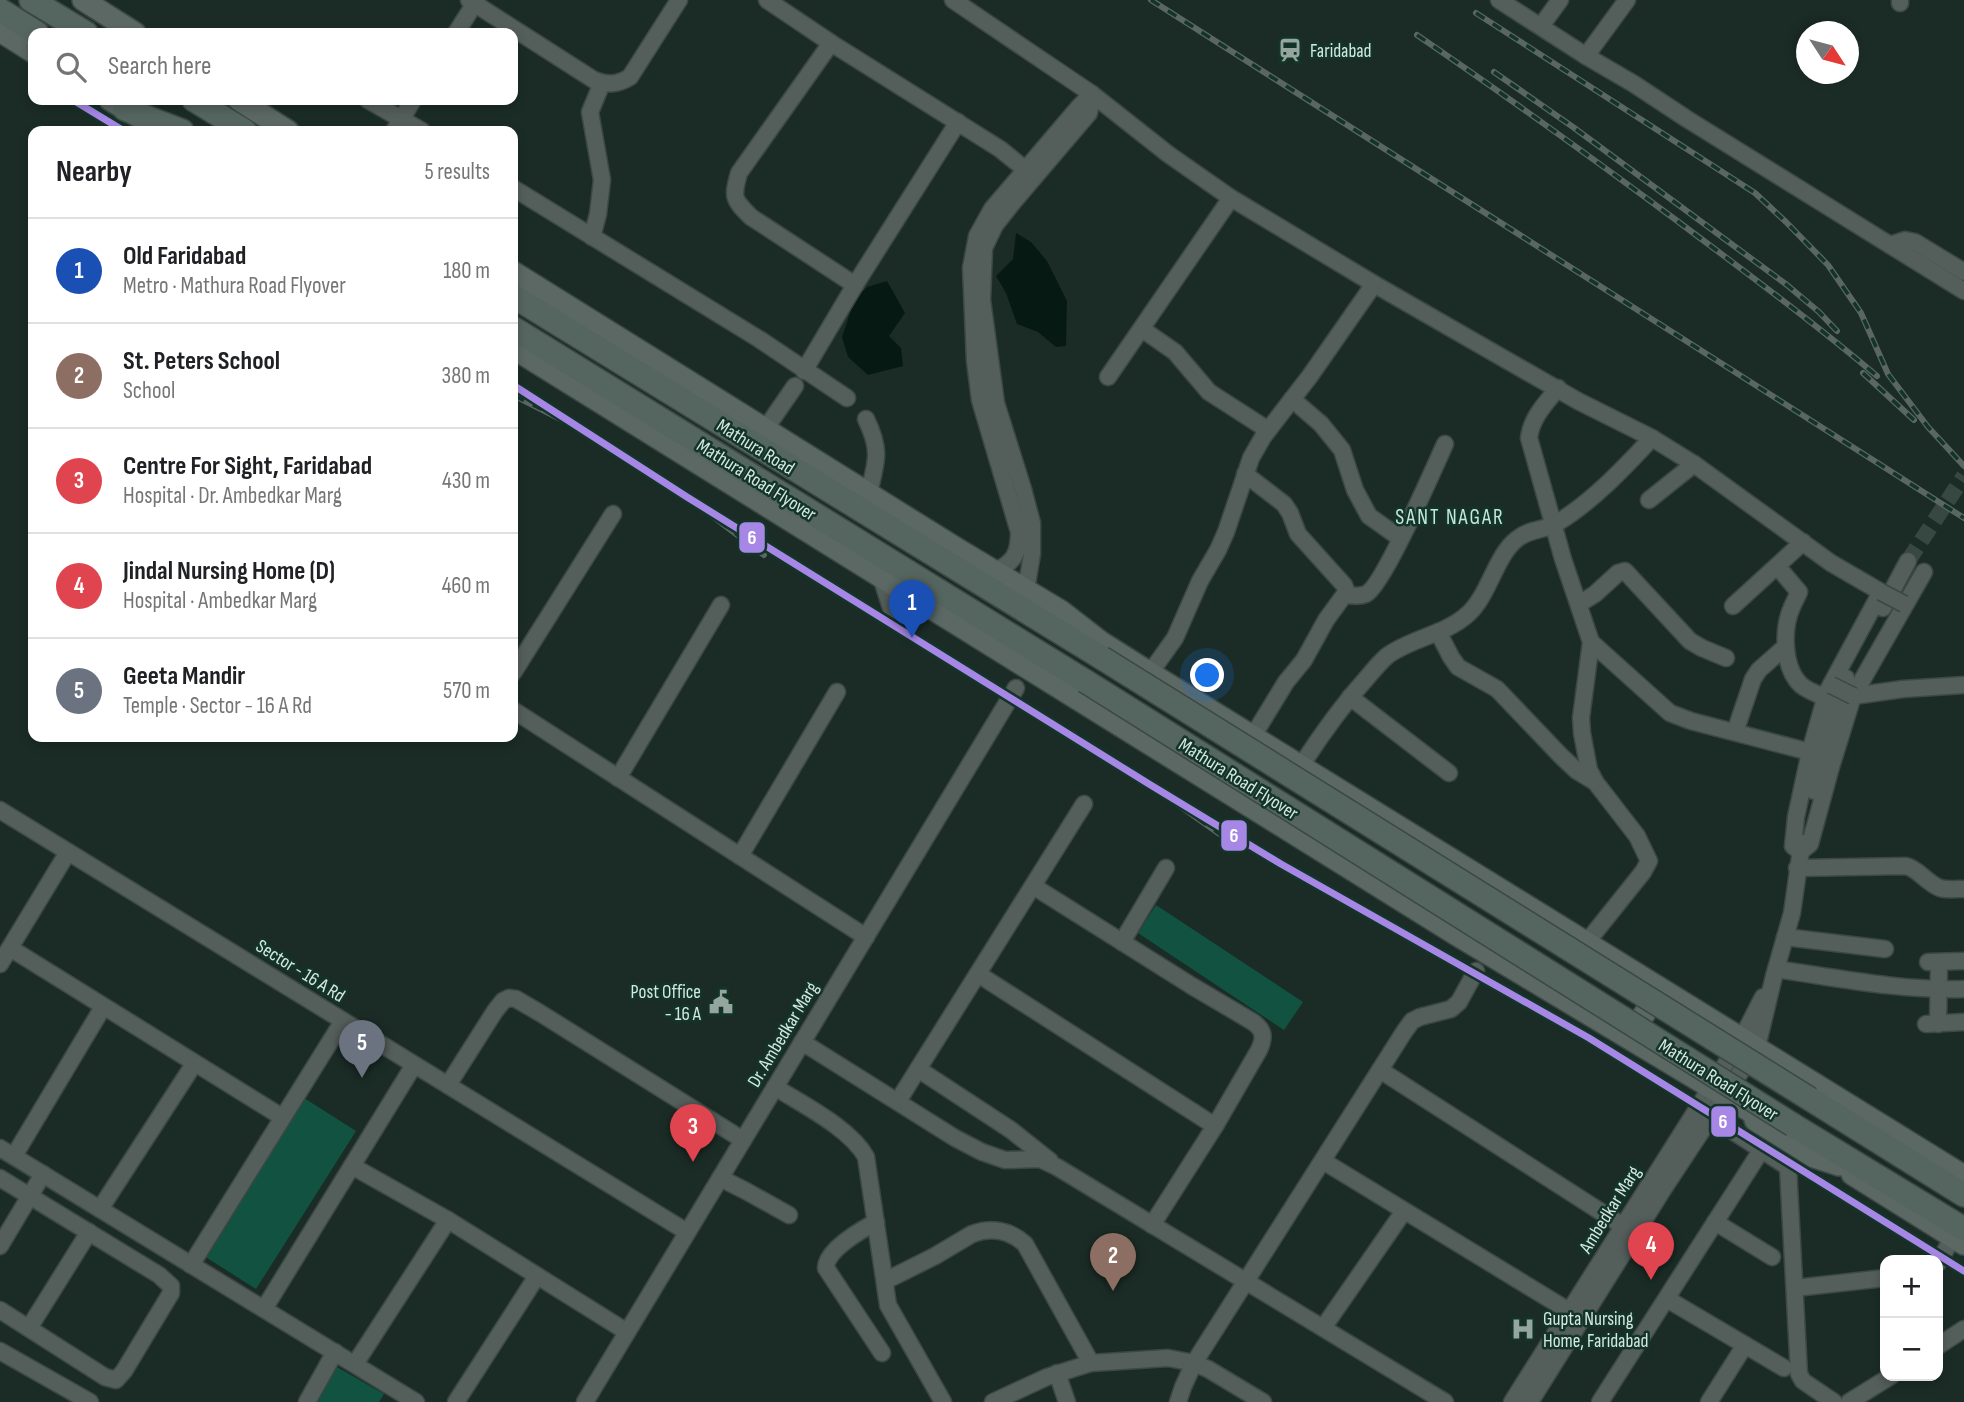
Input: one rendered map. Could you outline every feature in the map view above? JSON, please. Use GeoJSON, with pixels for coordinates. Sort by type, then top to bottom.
{"type":"FeatureCollection","features":[{"type":"Feature","properties":{"kind":"highway"},"geometry":{"type":"LineString","coordinates":[[32,0],[78,28]]}},
{"type":"Feature","properties":{"kind":"highway"},"geometry":{"type":"LineString","coordinates":[[0,10],[29,28]]}},
{"type":"Feature","properties":{"kind":"highway"},"geometry":{"type":"LineString","coordinates":[[130,105],[172,126]]}},
{"type":"Feature","properties":{"kind":"highway"},"geometry":{"type":"LineString","coordinates":[[131,105],[183,126]]}},
{"type":"Feature","properties":{"kind":"highway"},"geometry":{"type":"LineString","coordinates":[[202,105],[237,126]]}},
{"type":"Feature","properties":{"kind":"highway","name":"Mathura Road"},"geometry":{"type":"LineString","coordinates":[[518,299],[1000,596]]}},
{"type":"Feature","properties":{"kind":"highway","name":"Mathura Road Flyover"},"geometry":{"type":"LineString","coordinates":[[518,331],[1085,681],[1782,1118],[1960,1237]]}},
{"type":"Feature","properties":{"kind":"highway"},"geometry":{"type":"LineString","coordinates":[[1000,596],[1092,636]]}},
{"type":"Feature","properties":{"kind":"highway","name":"Mathura Road Flyover"},"geometry":{"type":"LineString","coordinates":[[1000,596],[1964,1195]]}},
{"type":"Feature","properties":{"kind":"main road"},"geometry":{"type":"LineString","coordinates":[[83,0],[127,28]]}},
{"type":"Feature","properties":{"kind":"main road"},"geometry":{"type":"LineString","coordinates":[[0,31],[28,49]]}},
{"type":"Feature","properties":{"kind":"main road"},"geometry":{"type":"LineString","coordinates":[[129,105],[157,126]]}},
{"type":"Feature","properties":{"kind":"main road"},"geometry":{"type":"LineString","coordinates":[[247,105],[280,126]]}},
{"type":"Feature","properties":{"kind":"main road"},"geometry":{"type":"LineString","coordinates":[[518,275],[1061,611],[1092,636],[1150,673],[1964,1176]]}},
{"type":"Feature","properties":{"kind":"main road"},"geometry":{"type":"LineString","coordinates":[[518,351],[1457,935],[1617,1031],[1717,1100],[1814,1157],[1839,1165]]}},
{"type":"Feature","properties":{"kind":"main road"},"geometry":{"type":"LineString","coordinates":[[1617,1031],[1637,1023],[1645,1015],[1650,1004],[1649,980]]}},
{"type":"Feature","properties":{"kind":"main road"},"geometry":{"type":"LineString","coordinates":[[1780,1129],[1774,1116],[1783,1091],[1796,1084],[1811,1081]]}},
{"type":"Feature","properties":{"kind":"main road"},"geometry":{"type":"LineString","coordinates":[[1717,1100],[1780,1129],[1960,1237]]}},
{"type":"Feature","properties":{"kind":"street"},"geometry":{"type":"LineString","coordinates":[[518,30],[594,80],[618,84],[631,77],[679,0]]}},
{"type":"Feature","properties":{"kind":"street"},"geometry":{"type":"LineString","coordinates":[[767,0],[1000,149],[1026,170]]}},
{"type":"Feature","properties":{"kind":"street"},"geometry":{"type":"LineString","coordinates":[[953,0],[1092,94],[1168,154],[1231,198],[1578,401],[1652,438],[1694,464],[1831,563],[1904,604]]}},
{"type":"Feature","properties":{"kind":"street"},"geometry":{"type":"LineString","coordinates":[[1499,0],[1964,291]]}},
{"type":"Feature","properties":{"kind":"street"},"geometry":{"type":"LineString","coordinates":[[1541,26],[1560,0]]}},
{"type":"Feature","properties":{"kind":"street"},"geometry":{"type":"LineString","coordinates":[[1586,56],[1627,0]]}},
{"type":"Feature","properties":{"kind":"street"},"geometry":{"type":"LineString","coordinates":[[459,28],[473,1],[514,28]]}},
{"type":"Feature","properties":{"kind":"street"},"geometry":{"type":"LineString","coordinates":[[831,43],[739,173],[734,192],[738,204],[751,217],[855,285]]}},
{"type":"Feature","properties":{"kind":"street"},"geometry":{"type":"LineString","coordinates":[[592,237],[602,180],[590,112],[602,83]]}},
{"type":"Feature","properties":{"kind":"street"},"geometry":{"type":"LineString","coordinates":[[995,571],[1013,559],[1019,544],[1019,531],[980,401],[975,361],[971,268],[977,236],[992,209],[1092,94]]}},
{"type":"Feature","properties":{"kind":"street"},"geometry":{"type":"LineString","coordinates":[[1027,590],[1032,554],[1032,523],[996,403],[982,300],[984,248],[995,225],[1090,113],[1092,94]]}},
{"type":"Feature","properties":{"kind":"street"},"geometry":{"type":"LineString","coordinates":[[374,105],[397,125],[410,105]]}},
{"type":"Feature","properties":{"kind":"street"},"geometry":{"type":"LineString","coordinates":[[804,371],[958,122]]}},
{"type":"Feature","properties":{"kind":"street"},"geometry":{"type":"LineString","coordinates":[[518,191],[759,340],[847,398]]}},
{"type":"Feature","properties":{"kind":"street"},"geometry":{"type":"LineString","coordinates":[[1108,377],[1231,198]]}},
{"type":"Feature","properties":{"kind":"street"},"geometry":{"type":"LineString","coordinates":[[1890,246],[1905,240],[1915,242],[1964,272]]}},
{"type":"Feature","properties":{"kind":"street"},"geometry":{"type":"LineString","coordinates":[[1150,673],[1175,638],[1200,581],[1218,550],[1251,458],[1268,430],[1374,284]]}},
{"type":"Feature","properties":{"kind":"street"},"geometry":{"type":"LineString","coordinates":[[1142,329],[1175,352],[1209,392],[1268,430]]}},
{"type":"Feature","properties":{"kind":"street"},"geometry":{"type":"LineString","coordinates":[[766,428],[795,386]]}},
{"type":"Feature","properties":{"kind":"street"},"geometry":{"type":"LineString","coordinates":[[1558,388],[1535,418],[1529,438],[1591,642],[1581,725],[1589,770],[1637,836],[1649,861],[1587,942]]}},
{"type":"Feature","properties":{"kind":"street"},"geometry":{"type":"LineString","coordinates":[[1292,399],[1321,424],[1342,450],[1355,490],[1369,516],[1400,538]]}},
{"type":"Feature","properties":{"kind":"street"},"geometry":{"type":"LineString","coordinates":[[866,419],[875,436],[878,459],[869,492]]}},
{"type":"Feature","properties":{"kind":"street"},"geometry":{"type":"LineString","coordinates":[[1301,766],[1331,720],[1386,657],[1467,615],[1486,589],[1514,540],[1538,528],[1554,526],[1611,481],[1652,438]]}},
{"type":"Feature","properties":{"kind":"street"},"geometry":{"type":"LineString","coordinates":[[1345,594],[1367,594],[1384,572],[1446,444]]}},
{"type":"Feature","properties":{"kind":"street"},"geometry":{"type":"LineString","coordinates":[[1649,500],[1694,464]]}},
{"type":"Feature","properties":{"kind":"street"},"geometry":{"type":"LineString","coordinates":[[1245,474],[1284,504],[1298,534],[1346,590],[1304,660],[1278,693],[1253,736]]}},
{"type":"Feature","properties":{"kind":"street"},"geometry":{"type":"LineString","coordinates":[[518,665],[612,514]]}},
{"type":"Feature","properties":{"kind":"street"},"geometry":{"type":"LineString","coordinates":[[1733,607],[1803,542]]}},
{"type":"Feature","properties":{"kind":"street"},"geometry":{"type":"LineString","coordinates":[[1799,860],[1826,734],[1836,703],[1844,682],[1908,561]]}},
{"type":"Feature","properties":{"kind":"street"},"geometry":{"type":"LineString","coordinates":[[1777,566],[1799,592],[1791,608],[1785,647],[1792,674],[1803,687],[1853,696],[1964,685]]}},
{"type":"Feature","properties":{"kind":"street"},"geometry":{"type":"LineString","coordinates":[[1579,604],[1625,570],[1690,640],[1726,659]]}},
{"type":"Feature","properties":{"kind":"street"},"geometry":{"type":"LineString","coordinates":[[1799,860],[1810,844],[1853,696],[1924,572]]}},
{"type":"Feature","properties":{"kind":"street"},"geometry":{"type":"LineString","coordinates":[[881,577],[892,611]]}},
{"type":"Feature","properties":{"kind":"street"},"geometry":{"type":"LineString","coordinates":[[1799,860],[1793,846],[1794,835],[1810,751],[1828,692],[1881,592]]}},
{"type":"Feature","properties":{"kind":"street"},"geometry":{"type":"LineString","coordinates":[[618,778],[721,605]]}},
{"type":"Feature","properties":{"kind":"street"},"geometry":{"type":"LineString","coordinates":[[1438,632],[1458,667],[1497,689],[1561,756],[1577,771],[1596,783]]}},
{"type":"Feature","properties":{"kind":"street"},"geometry":{"type":"LineString","coordinates":[[1591,642],[1670,713],[1691,721],[1810,751]]}},
{"type":"Feature","properties":{"kind":"street"},"geometry":{"type":"LineString","coordinates":[[1735,732],[1759,670],[1785,647]]}},
{"type":"Feature","properties":{"kind":"street","name":"Dr. Ambedkar Marg"},"geometry":{"type":"LineString","coordinates":[[585,1402],[1016,688]]}},
{"type":"Feature","properties":{"kind":"street"},"geometry":{"type":"LineString","coordinates":[[740,856],[837,692]]}},
{"type":"Feature","properties":{"kind":"street"},"geometry":{"type":"LineString","coordinates":[[1350,696],[1449,773]]}},
{"type":"Feature","properties":{"kind":"street"},"geometry":{"type":"LineString","coordinates":[[518,713],[866,937]]}},
{"type":"Feature","properties":{"kind":"street"},"geometry":{"type":"LineString","coordinates":[[898,1101],[1084,804]]}},
{"type":"Feature","properties":{"kind":"street","name":"Sector - 16 A Rd"},"geometry":{"type":"LineString","coordinates":[[0,810],[687,1232]]}},
{"type":"Feature","properties":{"kind":"street"},"geometry":{"type":"LineString","coordinates":[[0,964],[68,852]]}},
{"type":"Feature","properties":{"kind":"street"},"geometry":{"type":"LineString","coordinates":[[1799,860],[1906,866],[1914,868],[1922,877],[1942,889],[1964,889]]}},
{"type":"Feature","properties":{"kind":"street","name":"Ambedkar Marg"},"geometry":{"type":"LineString","coordinates":[[1531,1402],[1664,1188],[1749,1042],[1775,973],[1785,937],[1799,860]]}},
{"type":"Feature","properties":{"kind":"street"},"geometry":{"type":"LineString","coordinates":[[1122,942],[1166,868]]}},
{"type":"Feature","properties":{"kind":"street"},"geometry":{"type":"LineString","coordinates":[[1033,886],[1261,1028],[1264,1035],[1259,1050],[1215,1126],[1153,1225]]}},
{"type":"Feature","properties":{"kind":"street"},"geometry":{"type":"LineString","coordinates":[[1785,937],[1885,949]]}},
{"type":"Feature","properties":{"kind":"street"},"geometry":{"type":"LineString","coordinates":[[10,948],[282,1117]]}},
{"type":"Feature","properties":{"kind":"street"},"geometry":{"type":"LineString","coordinates":[[1964,961],[1933,962],[1940,990],[1932,1024],[1964,1022]]}},
{"type":"Feature","properties":{"kind":"street"},"geometry":{"type":"LineString","coordinates":[[1178,1402],[1194,1363],[1412,1021],[1451,1009],[1459,1002],[1476,971]]}},
{"type":"Feature","properties":{"kind":"street"},"geometry":{"type":"LineString","coordinates":[[1775,973],[1940,990],[1964,989]]}},
{"type":"Feature","properties":{"kind":"street"},"geometry":{"type":"LineString","coordinates":[[978,974],[1215,1126]]}},
{"type":"Feature","properties":{"kind":"street"},"geometry":{"type":"LineString","coordinates":[[448,1085],[503,1001],[516,999],[743,1139]]}},
{"type":"Feature","properties":{"kind":"street"},"geometry":{"type":"LineString","coordinates":[[103,1007],[7,1152],[355,1364],[399,1397],[416,1402]]}},
{"type":"Feature","properties":{"kind":"street"},"geometry":{"type":"LineString","coordinates":[[191,1265],[343,1021]]}},
{"type":"Feature","properties":{"kind":"street"},"geometry":{"type":"LineString","coordinates":[[802,1042],[945,1132],[982,1152],[1005,1160],[1040,1159],[1057,1167],[1443,1401]]}},
{"type":"Feature","properties":{"kind":"street"},"geometry":{"type":"LineString","coordinates":[[100,1209],[194,1064]]}},
{"type":"Feature","properties":{"kind":"street"},"geometry":{"type":"LineString","coordinates":[[264,1309],[414,1065]]}},
{"type":"Feature","properties":{"kind":"street"},"geometry":{"type":"LineString","coordinates":[[918,1069],[1011,1130],[1057,1167]]}},
{"type":"Feature","properties":{"kind":"street"},"geometry":{"type":"LineString","coordinates":[[1380,1070],[1623,1226]]}},
{"type":"Feature","properties":{"kind":"street"},"geometry":{"type":"LineString","coordinates":[[775,1087],[832,1124],[861,1148],[866,1157],[888,1305],[943,1402]]}},
{"type":"Feature","properties":{"kind":"street"},"geometry":{"type":"LineString","coordinates":[[1717,1100],[1762,1149],[1784,1163],[1790,1172],[1800,1378],[1834,1402]]}},
{"type":"Feature","properties":{"kind":"street","name":"Ambedkar Marg"},"geometry":{"type":"LineString","coordinates":[[1512,1402],[1623,1226],[1717,1100]]}},
{"type":"Feature","properties":{"kind":"street"},"geometry":{"type":"LineString","coordinates":[[1600,1402],[1762,1149]]}},
{"type":"Feature","properties":{"kind":"street"},"geometry":{"type":"LineString","coordinates":[[1323,1161],[1569,1311]]}},
{"type":"Feature","properties":{"kind":"street"},"geometry":{"type":"LineString","coordinates":[[352,1166],[447,1220],[627,1332]]}},
{"type":"Feature","properties":{"kind":"street"},"geometry":{"type":"LineString","coordinates":[[0,1246],[5,1228],[43,1174]]}},
{"type":"Feature","properties":{"kind":"street"},"geometry":{"type":"LineString","coordinates":[[0,1178],[159,1275],[171,1286],[171,1293],[116,1380],[0,1310]]}},
{"type":"Feature","properties":{"kind":"street"},"geometry":{"type":"LineString","coordinates":[[720,1178],[789,1215]]}},
{"type":"Feature","properties":{"kind":"street"},"geometry":{"type":"LineString","coordinates":[[1323,1328],[1404,1211]]}},
{"type":"Feature","properties":{"kind":"street"},"geometry":{"type":"LineString","coordinates":[[355,1364],[447,1220]]}},
{"type":"Feature","properties":{"kind":"street"},"geometry":{"type":"LineString","coordinates":[[876,1222],[861,1230],[831,1255],[826,1268],[882,1353]]}},
{"type":"Feature","properties":{"kind":"street"},"geometry":{"type":"LineString","coordinates":[[1715,1222],[1772,1257]]}},
{"type":"Feature","properties":{"kind":"street"},"geometry":{"type":"LineString","coordinates":[[885,1281],[982,1230],[1009,1234],[1025,1244],[1091,1363]]}},
{"type":"Feature","properties":{"kind":"street"},"geometry":{"type":"LineString","coordinates":[[29,1328],[89,1232]]}},
{"type":"Feature","properties":{"kind":"street"},"geometry":{"type":"LineString","coordinates":[[1943,1257],[1960,1237]]}},
{"type":"Feature","properties":{"kind":"street"},"geometry":{"type":"LineString","coordinates":[[456,1402],[537,1276]]}},
{"type":"Feature","properties":{"kind":"street"},"geometry":{"type":"LineString","coordinates":[[1795,1288],[1880,1279]]}},
{"type":"Feature","properties":{"kind":"street"},"geometry":{"type":"LineString","coordinates":[[1667,1299],[1784,1368]]}},
{"type":"Feature","properties":{"kind":"street"},"geometry":{"type":"LineString","coordinates":[[1943,1343],[1964,1329]]}},
{"type":"Feature","properties":{"kind":"street"},"geometry":{"type":"LineString","coordinates":[[1709,1402],[1745,1345]]}},
{"type":"Feature","properties":{"kind":"street"},"geometry":{"type":"LineString","coordinates":[[0,1351],[90,1402]]}},
{"type":"Feature","properties":{"kind":"street"},"geometry":{"type":"LineString","coordinates":[[307,1402],[335,1352]]}},
{"type":"Feature","properties":{"kind":"street"},"geometry":{"type":"LineString","coordinates":[[993,1402],[1057,1373],[1091,1363],[1168,1358],[1194,1363],[1263,1402]]}},
{"type":"Feature","properties":{"kind":"street"},"geometry":{"type":"LineString","coordinates":[[0,1361],[72,1402]]}},
{"type":"Feature","properties":{"kind":"street"},"geometry":{"type":"LineString","coordinates":[[1057,1373],[1067,1402]]}},
{"type":"Feature","properties":{"kind":"street"},"geometry":{"type":"LineString","coordinates":[[1849,1402],[1883,1381]]}},
{"type":"Feature","properties":{"kind":"green space"},"geometry":{"type":"Polygon","coordinates":[[[1156,905],[1303,1002],[1284,1030],[1138,933],[1156,905]]]}},
{"type":"Feature","properties":{"kind":"green space"},"geometry":{"type":"Polygon","coordinates":[[[304,1098],[356,1131],[256,1289],[204,1256],[304,1098]]]}},
{"type":"Feature","properties":{"kind":"green space"},"geometry":{"type":"Polygon","coordinates":[[[330,1363],[384,1394],[379,1402],[307,1402],[330,1363]]]}},
{"type":"Feature","properties":{"kind":"shaded area"},"geometry":{"type":"Polygon","coordinates":[[[1016,233],[1031,242],[1047,261],[1067,301],[1066,346],[1056,347],[1038,332],[1017,324],[1006,293],[996,276],[1013,259],[1016,233]]]}},
{"type":"Feature","properties":{"kind":"shaded area"},"geometry":{"type":"Polygon","coordinates":[[[887,281],[905,313],[889,336],[901,348],[903,366],[868,375],[848,357],[842,337],[854,301],[867,287],[887,281]]]}},
{"type":"Feature","properties":{"kind":"tunnel"},"geometry":{"type":"LineString","coordinates":[[1908,561],[1964,476]]}},
{"type":"Feature","properties":{"kind":"railway"},"geometry":{"type":"LineString","coordinates":[[1151,0],[1964,518]]}},
{"type":"Feature","properties":{"kind":"railway"},"geometry":{"type":"LineString","coordinates":[[1476,13],[1755,193],[1828,265],[1861,313],[1888,374],[1928,427],[1964,466]]}},
{"type":"Feature","properties":{"kind":"railway"},"geometry":{"type":"LineString","coordinates":[[1417,35],[1676,220],[1877,376]]}},
{"type":"Feature","properties":{"kind":"railway"},"geometry":{"type":"LineString","coordinates":[[1494,72],[1787,285],[1837,331]]}},
{"type":"Feature","properties":{"kind":"railway"},"geometry":{"type":"LineString","coordinates":[[1863,373],[1914,420]]}},
{"type":"Feature","properties":{"kind":"railway"},"geometry":{"type":"LineString","coordinates":[[518,398],[594,436]]}},
{"type":"Feature","properties":{"kind":"railway"},"geometry":{"type":"LineString","coordinates":[[687,497],[764,555]]}},
{"type":"Feature","properties":{"kind":"railway"},"geometry":{"type":"LineString","coordinates":[[1149,784],[1228,840]]}},
{"type":"Feature","properties":{"kind":"transit line","name":"6"},"geometry":{"type":"LineString","coordinates":[[81,105],[116,126]]}},
{"type":"Feature","properties":{"kind":"transit line","name":"6"},"geometry":{"type":"LineString","coordinates":[[518,388],[687,497],[1149,784],[1281,864],[1589,1038],[1964,1271]]}},
{"type":"Feature","properties":{"kind":"place","name":"Faridabad"},"geometry":{"type":"Point","coordinates":[1290,50]}},
{"type":"Feature","properties":{"kind":"place","name":"Old Faridabad"},"geometry":{"type":"Point","coordinates":[912,638]}},
{"type":"Feature","properties":{"kind":"place","name":"Post Office - 16 A"},"geometry":{"type":"Point","coordinates":[721,1002]}},
{"type":"Feature","properties":{"kind":"place","name":"Geeta Mandir"},"geometry":{"type":"Point","coordinates":[362,1078]}},
{"type":"Feature","properties":{"kind":"place","name":"Centre For Sight, Faridabad"},"geometry":{"type":"Point","coordinates":[693,1162]}},
{"type":"Feature","properties":{"kind":"place","name":"Jindal Nursing Home (D)"},"geometry":{"type":"Point","coordinates":[1651,1280]}},
{"type":"Feature","properties":{"kind":"place","name":"St. Peters School"},"geometry":{"type":"Point","coordinates":[1113,1291]}},
{"type":"Feature","properties":{"kind":"place","name":"Gupta Nursing Home, Faridabad"},"geometry":{"type":"Point","coordinates":[1523,1329]}},
{"type":"Feature","properties":{"kind":"district","name":"SANT NAGAR"},"geometry":{"type":"Point","coordinates":[1450,517]}}]}
